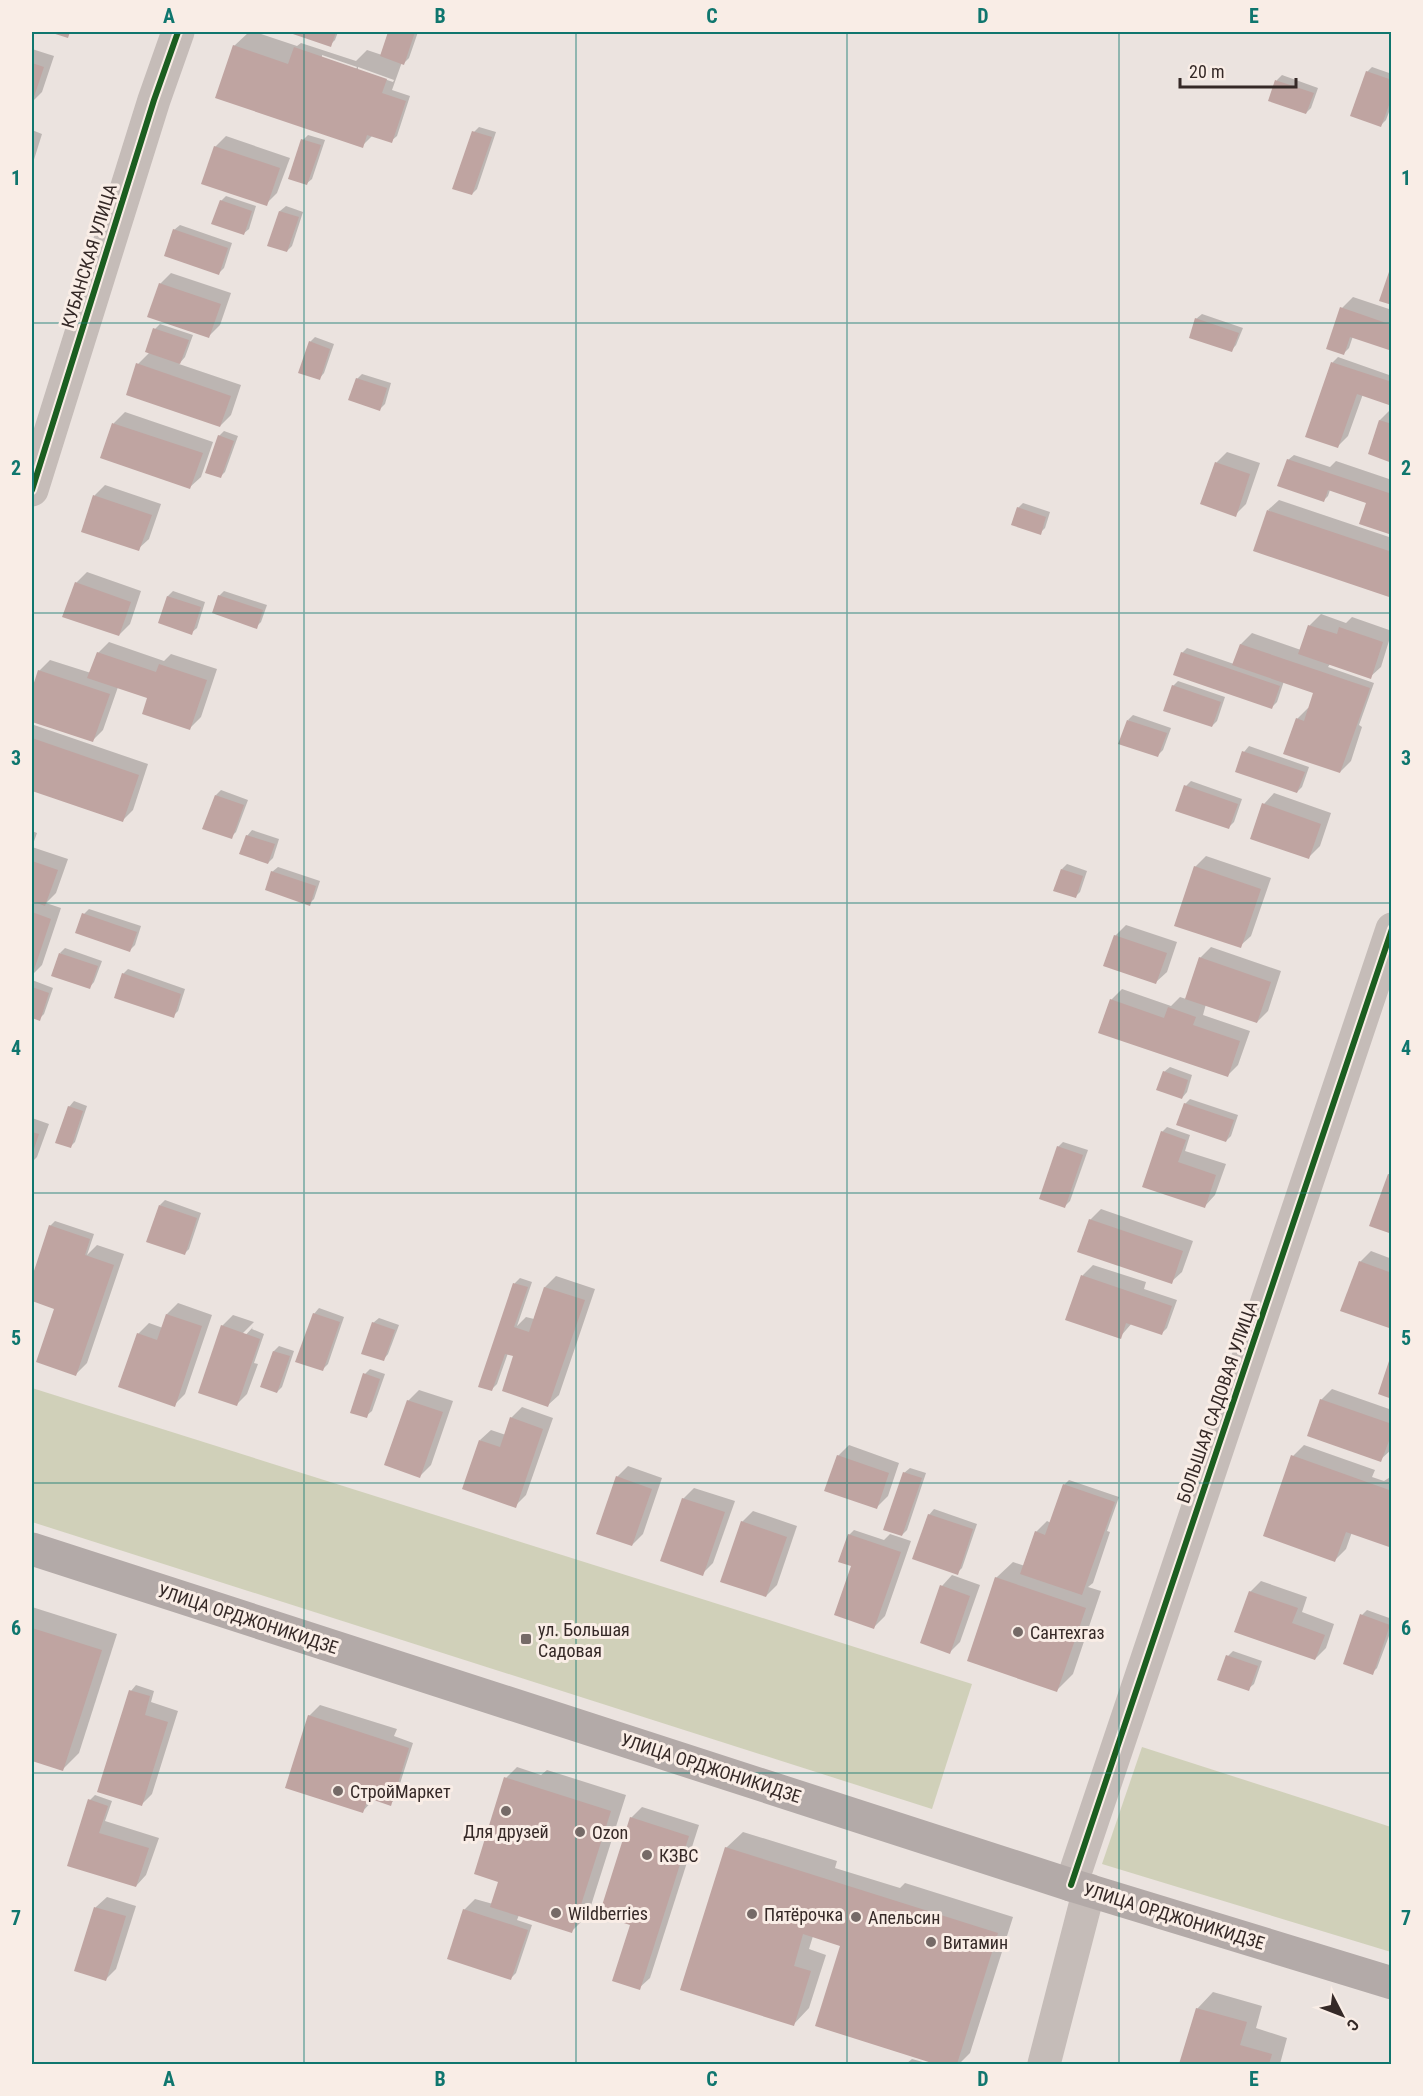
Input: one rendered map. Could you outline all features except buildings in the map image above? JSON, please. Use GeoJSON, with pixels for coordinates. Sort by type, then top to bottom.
{"type":"FeatureCollection","features":[{"type":"Feature","properties":{"kind":"main road","name":"УЛИЦА ОРДЖОНИКИДЗЕ"},"geometry":{"type":"LineString","coordinates":[[32,1549],[1080,1888],[1392,1983]]}},
{"type":"Feature","properties":{"kind":"street","name":"КУБАНСКАЯ УЛИЦА"},"geometry":{"type":"LineString","coordinates":[[32,490],[178,32]]}},
{"type":"Feature","properties":{"kind":"street","name":"БОЛЬШАЯ САДОВАЯ УЛИЦА"},"geometry":{"type":"LineString","coordinates":[[1044,2064],[1080,1888],[1392,929]]}},
{"type":"Feature","properties":{"kind":"green space"},"geometry":{"type":"Polygon","coordinates":[[[32,1388],[972,1684],[932,1809],[32,1522],[32,1388]]]}},
{"type":"Feature","properties":{"kind":"green space"},"geometry":{"type":"Polygon","coordinates":[[[1142,1747],[1391,1827],[1391,1952],[1102,1864],[1142,1747]]]}},
{"type":"Feature","properties":{"kind":"cycle path"},"geometry":{"type":"LineString","coordinates":[[32,490],[154,100],[178,32]]}},
{"type":"Feature","properties":{"kind":"cycle path"},"geometry":{"type":"LineString","coordinates":[[1071,1885],[1392,929]]}},
{"type":"Feature","properties":{"kind":"place","name":"Сантехгаз"},"geometry":{"type":"Point","coordinates":[1018,1632]}},
{"type":"Feature","properties":{"kind":"place","name":"ул. Большая Садовая"},"geometry":{"type":"Point","coordinates":[526,1639]}},
{"type":"Feature","properties":{"kind":"place","name":"СтройМаркет"},"geometry":{"type":"Point","coordinates":[338,1791]}},
{"type":"Feature","properties":{"kind":"place","name":"Для друзей"},"geometry":{"type":"Point","coordinates":[506,1811]}},
{"type":"Feature","properties":{"kind":"place","name":"Ozon"},"geometry":{"type":"Point","coordinates":[580,1832]}},
{"type":"Feature","properties":{"kind":"place","name":"КЗВС"},"geometry":{"type":"Point","coordinates":[647,1855]}},
{"type":"Feature","properties":{"kind":"place","name":"Wildberries"},"geometry":{"type":"Point","coordinates":[556,1913]}},
{"type":"Feature","properties":{"kind":"place","name":"Пятёрочка"},"geometry":{"type":"Point","coordinates":[752,1914]}},
{"type":"Feature","properties":{"kind":"place","name":"Апельсин"},"geometry":{"type":"Point","coordinates":[856,1917]}},
{"type":"Feature","properties":{"kind":"place","name":"Витамин"},"geometry":{"type":"Point","coordinates":[931,1942]}}]}
